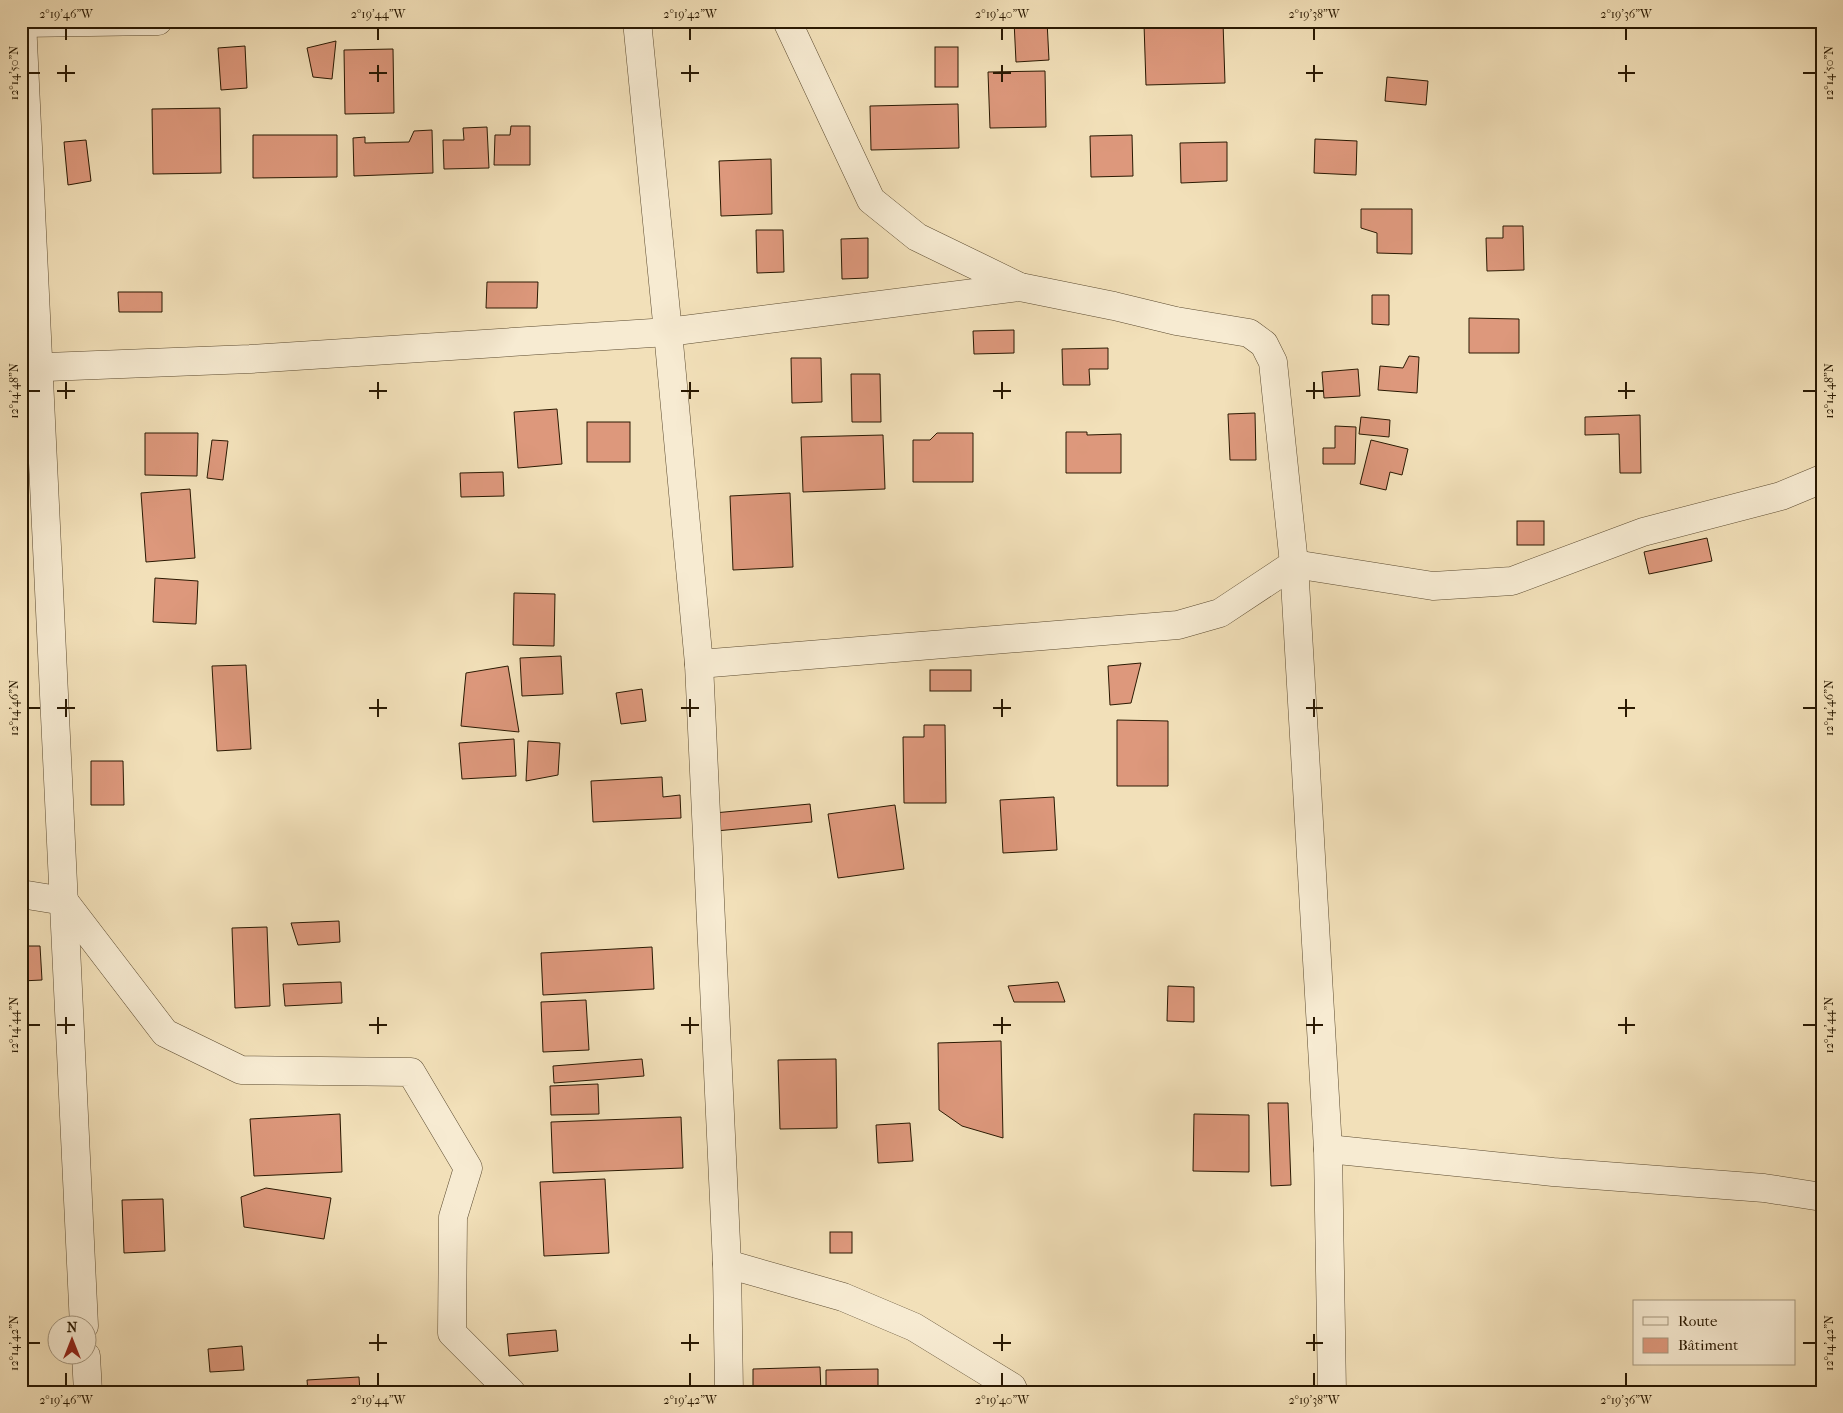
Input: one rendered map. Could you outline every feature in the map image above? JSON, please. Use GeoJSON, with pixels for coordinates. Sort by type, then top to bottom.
{"type":"FeatureCollection","features":[{"type":"Feature","properties":{"kind":"street"},"geometry":{"type":"LineString","coordinates":[[84,1316],[64,901],[30,368],[22,22],[158,21]]}},
{"type":"Feature","properties":{"kind":"street"},"geometry":{"type":"LineString","coordinates":[[637,21],[699,664],[727,1264],[729,1392]]}},
{"type":"Feature","properties":{"kind":"street"},"geometry":{"type":"LineString","coordinates":[[787,21],[871,200],[917,237],[1020,287],[1176,321],[1249,333],[1264,344],[1273,362],[1294,564],[1328,1149],[1332,1392]]}},
{"type":"Feature","properties":{"kind":"street"},"geometry":{"type":"LineString","coordinates":[[30,368],[250,359],[668,332],[1020,287]]}},
{"type":"Feature","properties":{"kind":"street"},"geometry":{"type":"LineString","coordinates":[[699,664],[1178,625],[1220,613],[1294,564],[1433,586],[1512,581],[1643,532],[1781,496],[1822,479]]}},
{"type":"Feature","properties":{"kind":"street"},"geometry":{"type":"LineString","coordinates":[[21,894],[64,901],[166,1033],[241,1070],[411,1072],[468,1168],[453,1217],[452,1333],[511,1392]]}},
{"type":"Feature","properties":{"kind":"street"},"geometry":{"type":"LineString","coordinates":[[1328,1149],[1553,1172],[1764,1188],[1822,1197]]}},
{"type":"Feature","properties":{"kind":"street"},"geometry":{"type":"LineString","coordinates":[[727,1264],[843,1297],[914,1327],[1012,1387],[1014,1392]]}},
{"type":"Feature","properties":{"kind":"street"},"geometry":{"type":"LineString","coordinates":[[87,1366],[88,1392]]}},
{"type":"Feature","properties":{"kind":"building"},"geometry":{"type":"Polygon","coordinates":[[[1014,21],[1047,21],[1049,60],[1016,62],[1014,21]]]}},
{"type":"Feature","properties":{"kind":"building"},"geometry":{"type":"Polygon","coordinates":[[[1223,22],[1225,83],[1146,85],[1144,24],[1223,22]]]}},
{"type":"Feature","properties":{"kind":"building"},"geometry":{"type":"Polygon","coordinates":[[[336,41],[332,79],[313,77],[307,48],[336,41]]]}},
{"type":"Feature","properties":{"kind":"building"},"geometry":{"type":"Polygon","coordinates":[[[245,46],[247,88],[221,90],[218,48],[245,46]]]}},
{"type":"Feature","properties":{"kind":"building"},"geometry":{"type":"Polygon","coordinates":[[[935,47],[958,47],[958,87],[935,87],[935,47]]]}},
{"type":"Feature","properties":{"kind":"building"},"geometry":{"type":"Polygon","coordinates":[[[393,49],[394,113],[345,114],[344,50],[393,49]]]}},
{"type":"Feature","properties":{"kind":"building"},"geometry":{"type":"Polygon","coordinates":[[[1045,71],[1046,127],[990,128],[988,72],[1045,71]]]}},
{"type":"Feature","properties":{"kind":"building"},"geometry":{"type":"Polygon","coordinates":[[[1387,77],[1428,81],[1426,105],[1385,101],[1387,77]]]}},
{"type":"Feature","properties":{"kind":"building"},"geometry":{"type":"Polygon","coordinates":[[[958,104],[959,148],[871,150],[870,106],[958,104]]]}},
{"type":"Feature","properties":{"kind":"building"},"geometry":{"type":"Polygon","coordinates":[[[220,108],[221,173],[153,174],[152,109],[220,108]]]}},
{"type":"Feature","properties":{"kind":"building"},"geometry":{"type":"Polygon","coordinates":[[[511,126],[530,126],[530,165],[494,165],[495,135],[510,135],[511,126]]]}},
{"type":"Feature","properties":{"kind":"building"},"geometry":{"type":"Polygon","coordinates":[[[487,127],[489,168],[444,169],[443,140],[464,140],[463,128],[487,127]]]}},
{"type":"Feature","properties":{"kind":"building"},"geometry":{"type":"Polygon","coordinates":[[[432,130],[433,173],[354,176],[353,138],[365,137],[365,143],[409,142],[414,131],[432,130]]]}},
{"type":"Feature","properties":{"kind":"building"},"geometry":{"type":"Polygon","coordinates":[[[253,135],[337,135],[337,177],[253,178],[253,135]]]}},
{"type":"Feature","properties":{"kind":"building"},"geometry":{"type":"Polygon","coordinates":[[[1132,135],[1133,176],[1091,177],[1090,136],[1132,135]]]}},
{"type":"Feature","properties":{"kind":"building"},"geometry":{"type":"Polygon","coordinates":[[[1315,139],[1357,141],[1356,175],[1314,173],[1315,139]]]}},
{"type":"Feature","properties":{"kind":"building"},"geometry":{"type":"Polygon","coordinates":[[[86,140],[91,181],[68,185],[64,142],[86,140]]]}},
{"type":"Feature","properties":{"kind":"building"},"geometry":{"type":"Polygon","coordinates":[[[1227,142],[1227,181],[1181,183],[1180,143],[1227,142]]]}},
{"type":"Feature","properties":{"kind":"building"},"geometry":{"type":"Polygon","coordinates":[[[771,159],[772,214],[721,216],[719,161],[771,159]]]}},
{"type":"Feature","properties":{"kind":"building"},"geometry":{"type":"Polygon","coordinates":[[[1361,209],[1412,209],[1412,254],[1377,253],[1377,233],[1361,228],[1361,209]]]}},
{"type":"Feature","properties":{"kind":"building"},"geometry":{"type":"Polygon","coordinates":[[[1503,226],[1523,226],[1524,270],[1487,271],[1486,238],[1503,238],[1503,226]]]}},
{"type":"Feature","properties":{"kind":"building"},"geometry":{"type":"Polygon","coordinates":[[[756,230],[783,230],[784,272],[757,273],[756,230]]]}},
{"type":"Feature","properties":{"kind":"building"},"geometry":{"type":"Polygon","coordinates":[[[868,238],[868,278],[842,279],[841,239],[868,238]]]}},
{"type":"Feature","properties":{"kind":"building"},"geometry":{"type":"Polygon","coordinates":[[[487,282],[538,282],[537,308],[486,308],[487,282]]]}},
{"type":"Feature","properties":{"kind":"building"},"geometry":{"type":"Polygon","coordinates":[[[118,292],[162,292],[162,312],[119,312],[118,292]]]}},
{"type":"Feature","properties":{"kind":"building"},"geometry":{"type":"Polygon","coordinates":[[[1372,295],[1389,295],[1389,325],[1372,324],[1372,295]]]}},
{"type":"Feature","properties":{"kind":"building"},"geometry":{"type":"Polygon","coordinates":[[[1469,318],[1519,319],[1519,353],[1469,353],[1469,318]]]}},
{"type":"Feature","properties":{"kind":"building"},"geometry":{"type":"Polygon","coordinates":[[[1014,330],[1014,353],[974,354],[973,331],[1014,330]]]}},
{"type":"Feature","properties":{"kind":"building"},"geometry":{"type":"Polygon","coordinates":[[[1108,348],[1108,369],[1089,369],[1090,385],[1063,385],[1062,349],[1108,348]]]}},
{"type":"Feature","properties":{"kind":"building"},"geometry":{"type":"Polygon","coordinates":[[[1409,356],[1419,357],[1417,393],[1378,390],[1380,366],[1403,368],[1409,356]]]}},
{"type":"Feature","properties":{"kind":"building"},"geometry":{"type":"Polygon","coordinates":[[[791,358],[821,358],[822,402],[792,403],[791,358]]]}},
{"type":"Feature","properties":{"kind":"building"},"geometry":{"type":"Polygon","coordinates":[[[1358,369],[1360,396],[1324,398],[1322,372],[1358,369]]]}},
{"type":"Feature","properties":{"kind":"building"},"geometry":{"type":"Polygon","coordinates":[[[851,374],[880,374],[881,422],[852,422],[851,374]]]}},
{"type":"Feature","properties":{"kind":"building"},"geometry":{"type":"Polygon","coordinates":[[[557,409],[562,464],[518,468],[514,412],[557,409]]]}},
{"type":"Feature","properties":{"kind":"building"},"geometry":{"type":"Polygon","coordinates":[[[1255,413],[1256,460],[1230,460],[1228,414],[1255,413]]]}},
{"type":"Feature","properties":{"kind":"building"},"geometry":{"type":"Polygon","coordinates":[[[1640,415],[1641,473],[1620,473],[1619,434],[1585,435],[1585,417],[1640,415]]]}},
{"type":"Feature","properties":{"kind":"building"},"geometry":{"type":"Polygon","coordinates":[[[1361,417],[1390,420],[1389,437],[1359,434],[1361,417]]]}},
{"type":"Feature","properties":{"kind":"building"},"geometry":{"type":"Polygon","coordinates":[[[587,422],[630,422],[630,462],[587,462],[587,422]]]}},
{"type":"Feature","properties":{"kind":"building"},"geometry":{"type":"Polygon","coordinates":[[[1335,426],[1356,427],[1355,464],[1323,464],[1323,448],[1335,448],[1335,426]]]}},
{"type":"Feature","properties":{"kind":"building"},"geometry":{"type":"Polygon","coordinates":[[[1066,432],[1087,432],[1087,435],[1121,434],[1121,473],[1066,473],[1066,432]]]}},
{"type":"Feature","properties":{"kind":"building"},"geometry":{"type":"Polygon","coordinates":[[[145,433],[198,433],[197,476],[145,475],[145,433]]]}},
{"type":"Feature","properties":{"kind":"building"},"geometry":{"type":"Polygon","coordinates":[[[937,433],[973,433],[973,482],[913,482],[913,440],[930,440],[937,433]]]}},
{"type":"Feature","properties":{"kind":"building"},"geometry":{"type":"Polygon","coordinates":[[[883,435],[885,489],[803,492],[801,437],[883,435]]]}},
{"type":"Feature","properties":{"kind":"building"},"geometry":{"type":"Polygon","coordinates":[[[212,440],[228,441],[223,480],[207,478],[212,440]]]}},
{"type":"Feature","properties":{"kind":"building"},"geometry":{"type":"Polygon","coordinates":[[[1371,440],[1408,449],[1402,475],[1390,472],[1386,490],[1360,484],[1371,440]]]}},
{"type":"Feature","properties":{"kind":"building"},"geometry":{"type":"Polygon","coordinates":[[[503,472],[504,496],[461,497],[460,473],[503,472]]]}},
{"type":"Feature","properties":{"kind":"building"},"geometry":{"type":"Polygon","coordinates":[[[190,489],[195,558],[146,562],[141,493],[190,489]]]}},
{"type":"Feature","properties":{"kind":"building"},"geometry":{"type":"Polygon","coordinates":[[[790,493],[793,567],[733,570],[730,496],[790,493]]]}},
{"type":"Feature","properties":{"kind":"building"},"geometry":{"type":"Polygon","coordinates":[[[1517,521],[1544,521],[1544,545],[1517,545],[1517,521]]]}},
{"type":"Feature","properties":{"kind":"building"},"geometry":{"type":"Polygon","coordinates":[[[1707,538],[1712,561],[1649,574],[1644,552],[1707,538]]]}},
{"type":"Feature","properties":{"kind":"building"},"geometry":{"type":"Polygon","coordinates":[[[155,578],[198,581],[196,624],[153,622],[155,578]]]}},
{"type":"Feature","properties":{"kind":"building"},"geometry":{"type":"Polygon","coordinates":[[[514,593],[555,594],[554,646],[513,645],[514,593]]]}},
{"type":"Feature","properties":{"kind":"building"},"geometry":{"type":"Polygon","coordinates":[[[561,656],[563,694],[522,696],[520,658],[561,656]]]}},
{"type":"Feature","properties":{"kind":"building"},"geometry":{"type":"Polygon","coordinates":[[[1141,663],[1131,703],[1110,705],[1108,666],[1141,663]]]}},
{"type":"Feature","properties":{"kind":"building"},"geometry":{"type":"Polygon","coordinates":[[[246,665],[251,749],[217,751],[212,666],[246,665]]]}},
{"type":"Feature","properties":{"kind":"building"},"geometry":{"type":"Polygon","coordinates":[[[508,666],[519,732],[461,726],[466,673],[508,666]]]}},
{"type":"Feature","properties":{"kind":"building"},"geometry":{"type":"Polygon","coordinates":[[[930,670],[971,670],[971,691],[930,691],[930,670]]]}},
{"type":"Feature","properties":{"kind":"building"},"geometry":{"type":"Polygon","coordinates":[[[642,689],[646,721],[621,724],[616,693],[642,689]]]}},
{"type":"Feature","properties":{"kind":"building"},"geometry":{"type":"Polygon","coordinates":[[[1117,720],[1168,721],[1168,786],[1117,786],[1117,720]]]}},
{"type":"Feature","properties":{"kind":"building"},"geometry":{"type":"Polygon","coordinates":[[[924,725],[945,725],[946,803],[904,803],[903,737],[924,737],[924,725]]]}},
{"type":"Feature","properties":{"kind":"building"},"geometry":{"type":"Polygon","coordinates":[[[514,739],[516,776],[462,779],[459,743],[514,739]]]}},
{"type":"Feature","properties":{"kind":"building"},"geometry":{"type":"Polygon","coordinates":[[[528,741],[560,743],[558,775],[526,781],[528,741]]]}},
{"type":"Feature","properties":{"kind":"building"},"geometry":{"type":"Polygon","coordinates":[[[91,761],[123,761],[124,805],[91,805],[91,761]]]}},
{"type":"Feature","properties":{"kind":"building"},"geometry":{"type":"Polygon","coordinates":[[[662,777],[663,797],[680,795],[681,818],[593,822],[591,781],[662,777]]]}},
{"type":"Feature","properties":{"kind":"building"},"geometry":{"type":"Polygon","coordinates":[[[1054,797],[1057,850],[1003,853],[1000,800],[1054,797]]]}},
{"type":"Feature","properties":{"kind":"building"},"geometry":{"type":"Polygon","coordinates":[[[810,804],[812,822],[716,831],[714,813],[810,804]]]}},
{"type":"Feature","properties":{"kind":"building"},"geometry":{"type":"Polygon","coordinates":[[[895,805],[904,869],[838,878],[828,814],[895,805]]]}},
{"type":"Feature","properties":{"kind":"building"},"geometry":{"type":"Polygon","coordinates":[[[339,921],[340,942],[298,945],[291,923],[339,921]]]}},
{"type":"Feature","properties":{"kind":"building"},"geometry":{"type":"Polygon","coordinates":[[[267,927],[270,1006],[235,1008],[232,928],[267,927]]]}},
{"type":"Feature","properties":{"kind":"building"},"geometry":{"type":"Polygon","coordinates":[[[21,946],[40,946],[42,980],[21,981],[21,946]]]}},
{"type":"Feature","properties":{"kind":"building"},"geometry":{"type":"Polygon","coordinates":[[[652,947],[654,989],[543,995],[541,953],[652,947]]]}},
{"type":"Feature","properties":{"kind":"building"},"geometry":{"type":"Polygon","coordinates":[[[341,982],[342,1003],[285,1006],[283,984],[341,982]]]}},
{"type":"Feature","properties":{"kind":"building"},"geometry":{"type":"Polygon","coordinates":[[[1058,982],[1065,1002],[1014,1002],[1008,986],[1058,982]]]}},
{"type":"Feature","properties":{"kind":"building"},"geometry":{"type":"Polygon","coordinates":[[[1168,986],[1194,987],[1194,1022],[1167,1021],[1168,986]]]}},
{"type":"Feature","properties":{"kind":"building"},"geometry":{"type":"Polygon","coordinates":[[[586,1000],[589,1050],[543,1052],[541,1002],[586,1000]]]}},
{"type":"Feature","properties":{"kind":"building"},"geometry":{"type":"Polygon","coordinates":[[[1001,1041],[1003,1138],[962,1126],[939,1110],[938,1043],[1001,1041]]]}},
{"type":"Feature","properties":{"kind":"building"},"geometry":{"type":"Polygon","coordinates":[[[642,1059],[644,1076],[554,1083],[553,1066],[642,1059]]]}},
{"type":"Feature","properties":{"kind":"building"},"geometry":{"type":"Polygon","coordinates":[[[836,1059],[837,1128],[780,1129],[778,1060],[836,1059]]]}},
{"type":"Feature","properties":{"kind":"building"},"geometry":{"type":"Polygon","coordinates":[[[598,1084],[599,1114],[551,1115],[550,1086],[598,1084]]]}},
{"type":"Feature","properties":{"kind":"building"},"geometry":{"type":"Polygon","coordinates":[[[1268,1103],[1288,1103],[1291,1185],[1271,1186],[1268,1103]]]}},
{"type":"Feature","properties":{"kind":"building"},"geometry":{"type":"Polygon","coordinates":[[[340,1114],[342,1172],[254,1176],[250,1119],[340,1114]]]}},
{"type":"Feature","properties":{"kind":"building"},"geometry":{"type":"Polygon","coordinates":[[[1194,1114],[1249,1115],[1249,1172],[1193,1171],[1194,1114]]]}},
{"type":"Feature","properties":{"kind":"building"},"geometry":{"type":"Polygon","coordinates":[[[681,1117],[683,1168],[553,1173],[551,1122],[681,1117]]]}},
{"type":"Feature","properties":{"kind":"building"},"geometry":{"type":"Polygon","coordinates":[[[910,1123],[913,1161],[878,1163],[876,1125],[910,1123]]]}},
{"type":"Feature","properties":{"kind":"building"},"geometry":{"type":"Polygon","coordinates":[[[605,1179],[609,1253],[544,1256],[540,1182],[605,1179]]]}},
{"type":"Feature","properties":{"kind":"building"},"geometry":{"type":"Polygon","coordinates":[[[266,1188],[331,1198],[324,1239],[244,1227],[241,1197],[266,1188]]]}},
{"type":"Feature","properties":{"kind":"building"},"geometry":{"type":"Polygon","coordinates":[[[163,1199],[165,1251],[124,1253],[122,1200],[163,1199]]]}},
{"type":"Feature","properties":{"kind":"building"},"geometry":{"type":"Polygon","coordinates":[[[830,1232],[852,1232],[852,1253],[830,1253],[830,1232]]]}},
{"type":"Feature","properties":{"kind":"building"},"geometry":{"type":"Polygon","coordinates":[[[556,1330],[558,1351],[509,1356],[507,1334],[556,1330]]]}},
{"type":"Feature","properties":{"kind":"building"},"geometry":{"type":"Polygon","coordinates":[[[242,1346],[244,1370],[210,1372],[208,1349],[242,1346]]]}},
{"type":"Feature","properties":{"kind":"building"},"geometry":{"type":"Polygon","coordinates":[[[820,1367],[821,1392],[753,1392],[753,1369],[820,1367]]]}},
{"type":"Feature","properties":{"kind":"building"},"geometry":{"type":"Polygon","coordinates":[[[878,1369],[878,1392],[826,1392],[826,1370],[878,1369]]]}},
{"type":"Feature","properties":{"kind":"building"},"geometry":{"type":"Polygon","coordinates":[[[359,1377],[360,1392],[308,1392],[307,1380],[359,1377]]]}}]}
